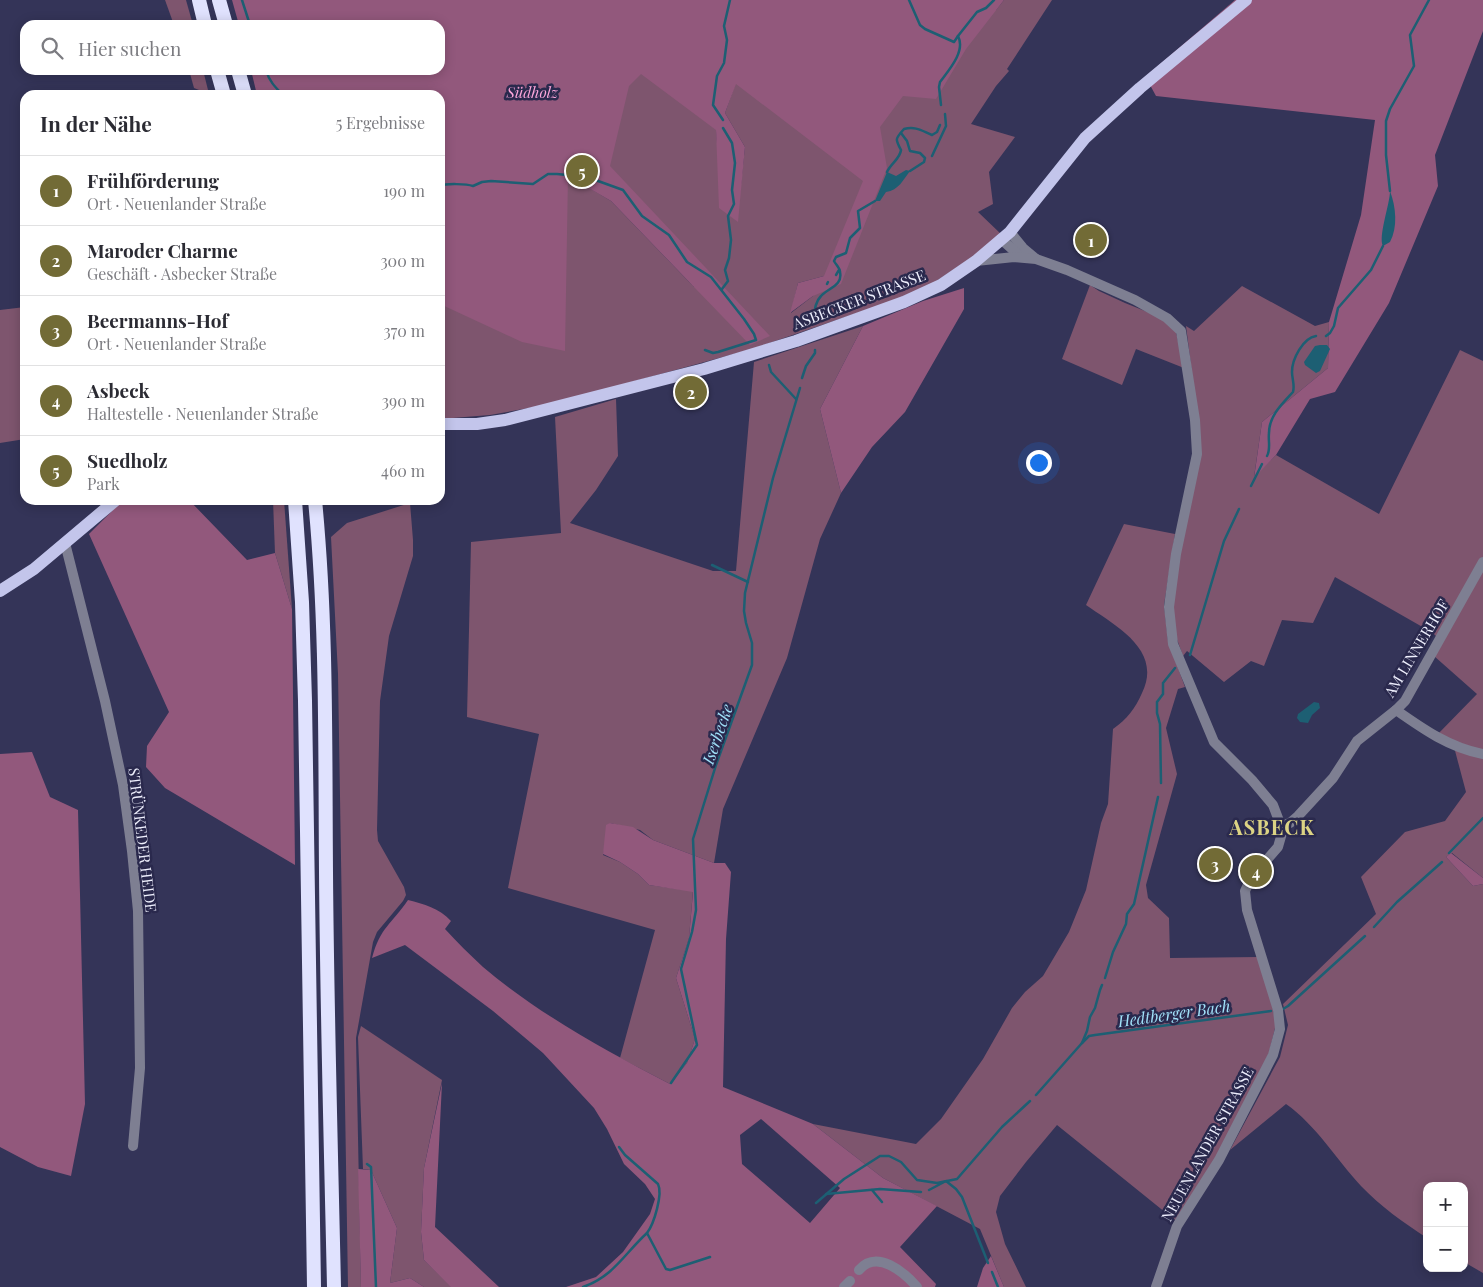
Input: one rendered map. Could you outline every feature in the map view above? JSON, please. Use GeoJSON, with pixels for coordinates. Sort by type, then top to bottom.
{"type":"FeatureCollection","features":[{"type":"Feature","properties":{"kind":"highway"},"geometry":{"type":"LineString","coordinates":[[199,0],[204,20]]}},
{"type":"Feature","properties":{"kind":"highway"},"geometry":{"type":"LineString","coordinates":[[219,0],[225,20]]}},
{"type":"Feature","properties":{"kind":"highway"},"geometry":{"type":"LineString","coordinates":[[218,75],[223,90]]}},
{"type":"Feature","properties":{"kind":"highway"},"geometry":{"type":"LineString","coordinates":[[239,75],[244,90]]}},
{"type":"Feature","properties":{"kind":"highway"},"geometry":{"type":"LineString","coordinates":[[295,505],[302,602],[314,1287]]}},
{"type":"Feature","properties":{"kind":"highway"},"geometry":{"type":"LineString","coordinates":[[315,505],[323,604],[334,1287]]}},
{"type":"Feature","properties":{"kind":"main road","name":"ASBECKER STRASSE"},"geometry":{"type":"LineString","coordinates":[[445,424],[477,424],[505,420],[714,366],[796,341],[904,302],[941,285],[976,261],[1006,236],[1085,138],[1140,88],[1246,0]]}},
{"type":"Feature","properties":{"kind":"main road"},"geometry":{"type":"LineString","coordinates":[[0,591],[34,569],[110,505]]}},
{"type":"Feature","properties":{"kind":"street"},"geometry":{"type":"LineString","coordinates":[[1006,236],[1021,257]]}},
{"type":"Feature","properties":{"kind":"street"},"geometry":{"type":"LineString","coordinates":[[1006,236],[1036,258],[1135,300],[1166,318],[1181,331],[1195,420],[1197,454],[1182,518],[1174,564],[1169,607],[1173,644],[1214,742],[1242,768],[1273,805],[1281,826]]}},
{"type":"Feature","properties":{"kind":"street"},"geometry":{"type":"LineString","coordinates":[[976,261],[1021,257],[1036,258]]}},
{"type":"Feature","properties":{"kind":"street","name":"STRÜNKEDER HEIDE"},"geometry":{"type":"LineString","coordinates":[[66,543],[105,700],[123,784],[132,851],[138,911],[140,1030],[140,1068],[133,1146]]}},
{"type":"Feature","properties":{"kind":"street","name":"AM LINNERHOF"},"geometry":{"type":"LineString","coordinates":[[1281,826],[1290,823],[1298,816],[1333,778],[1357,741],[1405,701],[1483,562]]}},
{"type":"Feature","properties":{"kind":"street"},"geometry":{"type":"LineString","coordinates":[[1396,710],[1427,733],[1454,745],[1483,754]]}},
{"type":"Feature","properties":{"kind":"street","name":"NEUENLANDER STRASSE"},"geometry":{"type":"LineString","coordinates":[[1156,1287],[1177,1226],[1219,1160],[1273,1055],[1278,1038],[1280,1029],[1278,1010],[1248,910],[1245,891],[1251,878],[1278,847],[1282,833],[1281,826]]}},
{"type":"Feature","properties":{"kind":"street"},"geometry":{"type":"LineString","coordinates":[[859,1270],[864,1264],[869,1262],[889,1264],[900,1270],[917,1287]]}},
{"type":"Feature","properties":{"kind":"street"},"geometry":{"type":"LineString","coordinates":[[839,1287],[846,1285]]}},
{"type":"Feature","properties":{"kind":"green space"},"geometry":{"type":"Polygon","coordinates":[[[165,0],[186,0],[192,20],[172,20],[165,0]]]}},
{"type":"Feature","properties":{"kind":"green space","name":"Südholz"},"geometry":{"type":"Polygon","coordinates":[[[232,0],[1004,0],[966,49],[936,99],[903,96],[880,127],[887,168],[841,284],[813,296],[790,313],[798,283],[824,276],[863,181],[736,84],[725,113],[745,147],[738,222],[719,208],[716,130],[641,74],[629,86],[610,166],[770,336],[750,345],[611,201],[568,176],[565,351],[522,342],[445,306],[445,90],[256,90],[252,75],[445,75],[445,20],[238,20],[232,0]]]}},
{"type":"Feature","properties":{"kind":"green space"},"geometry":{"type":"Polygon","coordinates":[[[1004,0],[1052,0],[1007,69],[1009,71],[996,86],[971,124],[1015,137],[989,172],[993,204],[978,212],[1002,235],[996,241],[932,284],[892,301],[752,349],[551,404],[490,415],[445,419],[445,90],[440,90],[440,75],[445,75],[445,25],[996,10],[1004,0]],[[735,85],[716,130],[717,143],[737,221],[745,147],[725,113],[735,85]],[[581,183],[611,201],[694,287],[618,199],[581,183]],[[824,276],[798,283],[791,313],[813,296],[824,276]]]}},
{"type":"Feature","properties":{"kind":"green space"},"geometry":{"type":"Polygon","coordinates":[[[1235,0],[1483,0],[1483,31],[1435,155],[1438,186],[1389,303],[1335,392],[1310,399],[1276,455],[1254,478],[1262,422],[1328,368],[1329,322],[1361,215],[1375,120],[1156,96],[1150,85],[1138,83],[1235,0]]]}},
{"type":"Feature","properties":{"kind":"green space"},"geometry":{"type":"Polygon","coordinates":[[[190,75],[204,75],[208,90],[194,88],[190,75]]]}},
{"type":"Feature","properties":{"kind":"green space"},"geometry":{"type":"Polygon","coordinates":[[[1090,285],[1125,303],[1160,317],[1176,332],[1184,368],[1136,349],[1122,385],[1062,359],[1090,285]]]}},
{"type":"Feature","properties":{"kind":"green space"},"geometry":{"type":"Polygon","coordinates":[[[1242,286],[1315,326],[1329,322],[1328,368],[1262,422],[1254,477],[1276,455],[1379,514],[1460,350],[1483,361],[1483,557],[1438,638],[1433,633],[1335,577],[1313,623],[1282,620],[1264,666],[1251,661],[1224,682],[1187,651],[1183,656],[1174,631],[1174,588],[1200,436],[1186,326],[1194,331],[1242,286]]]}},
{"type":"Feature","properties":{"kind":"green space"},"geometry":{"type":"Polygon","coordinates":[[[964,288],[964,309],[905,412],[872,447],[841,493],[820,409],[863,326],[923,301],[964,288]]]}},
{"type":"Feature","properties":{"kind":"green space"},"geometry":{"type":"Polygon","coordinates":[[[20,308],[20,440],[0,443],[0,310],[20,308]]]}},
{"type":"Feature","properties":{"kind":"green space"},"geometry":{"type":"Polygon","coordinates":[[[863,326],[820,409],[841,493],[820,539],[787,658],[723,809],[714,863],[653,840],[640,830],[610,823],[603,855],[620,862],[638,874],[649,885],[693,891],[689,938],[676,978],[695,1039],[687,1063],[670,1084],[620,1058],[655,930],[508,888],[539,734],[467,717],[471,542],[561,533],[555,417],[616,399],[618,456],[596,490],[570,523],[713,571],[736,571],[754,362],[863,326]]]}},
{"type":"Feature","properties":{"kind":"green space"},"geometry":{"type":"Polygon","coordinates":[[[118,505],[194,505],[247,560],[275,553],[292,609],[295,865],[165,788],[146,767],[147,746],[169,712],[89,534],[118,505]]]}},
{"type":"Feature","properties":{"kind":"green space"},"geometry":{"type":"Polygon","coordinates":[[[273,505],[284,505],[292,609],[275,553],[273,505]]]}},
{"type":"Feature","properties":{"kind":"green space"},"geometry":{"type":"Polygon","coordinates":[[[404,505],[410,505],[413,540],[413,556],[389,636],[380,701],[377,830],[378,841],[404,887],[406,895],[377,932],[373,942],[356,1038],[361,1287],[348,1287],[338,674],[331,537],[347,523],[404,505]]]}},
{"type":"Feature","properties":{"kind":"green space"},"geometry":{"type":"Polygon","coordinates":[[[1124,524],[1175,534],[1164,605],[1168,641],[1185,687],[1178,689],[1166,728],[1177,774],[1146,885],[1148,898],[1169,918],[1170,958],[1259,957],[1268,984],[1276,1024],[1269,1053],[1223,1147],[1176,1221],[1057,1125],[1000,1196],[996,1212],[1005,1244],[1026,1287],[1004,1287],[980,1229],[883,1178],[813,1124],[916,1144],[941,1119],[983,1059],[1012,1008],[1025,992],[1043,976],[1069,932],[1086,890],[1101,823],[1108,804],[1113,729],[1133,709],[1142,693],[1147,678],[1146,664],[1141,652],[1133,641],[1086,605],[1124,524]]]}},
{"type":"Feature","properties":{"kind":"green space"},"geometry":{"type":"Polygon","coordinates":[[[1483,566],[1483,753],[1437,735],[1477,694],[1434,656],[1483,566]]]}},
{"type":"Feature","properties":{"kind":"green space"},"geometry":{"type":"Polygon","coordinates":[[[1454,747],[1483,756],[1483,878],[1452,853],[1446,857],[1473,886],[1483,884],[1483,1273],[1468,1264],[1468,1182],[1423,1182],[1423,1235],[1392,1214],[1368,1193],[1307,1122],[1286,1104],[1230,1150],[1280,1057],[1288,1025],[1283,1004],[1376,914],[1361,877],[1405,832],[1445,821],[1466,792],[1454,747]]]}},
{"type":"Feature","properties":{"kind":"green space"},"geometry":{"type":"Polygon","coordinates":[[[32,752],[50,797],[78,810],[85,1104],[71,1176],[38,1167],[0,1147],[0,754],[32,752]]]}},
{"type":"Feature","properties":{"kind":"green space"},"geometry":{"type":"Polygon","coordinates":[[[610,823],[633,827],[653,840],[714,863],[725,863],[731,872],[726,939],[723,1087],[813,1124],[883,1178],[937,1206],[900,1247],[936,1284],[935,1287],[566,1287],[596,1277],[623,1252],[650,1214],[655,1199],[645,1184],[624,1164],[607,1129],[594,1108],[543,1053],[493,1011],[405,945],[372,958],[383,932],[408,900],[431,907],[451,921],[445,929],[454,939],[483,967],[527,1001],[574,1031],[670,1084],[687,1063],[695,1039],[676,978],[689,938],[693,892],[649,885],[638,874],[603,854],[606,825],[610,823]],[[761,1119],[740,1135],[742,1164],[810,1223],[840,1188],[761,1119]]]}},
{"type":"Feature","properties":{"kind":"green space"},"geometry":{"type":"Polygon","coordinates":[[[1451,853],[1483,878],[1483,884],[1473,886],[1446,857],[1451,853]]]}},
{"type":"Feature","properties":{"kind":"green space"},"geometry":{"type":"Polygon","coordinates":[[[361,1026],[442,1080],[424,1168],[421,1232],[424,1260],[452,1287],[424,1287],[410,1278],[390,1283],[397,1228],[371,1170],[363,1169],[358,1037],[361,1026]]]}},
{"type":"Feature","properties":{"kind":"green space"},"geometry":{"type":"Polygon","coordinates":[[[442,1083],[435,1227],[499,1287],[451,1287],[424,1260],[421,1232],[424,1168],[442,1083]]]}},
{"type":"Feature","properties":{"kind":"green space"},"geometry":{"type":"Polygon","coordinates":[[[358,1169],[371,1170],[397,1228],[390,1283],[410,1278],[424,1287],[361,1287],[358,1169]]]}},
{"type":"Feature","properties":{"kind":"green space"},"geometry":{"type":"Polygon","coordinates":[[[991,1256],[1004,1287],[977,1287],[983,1268],[991,1256]]]}},
{"type":"Feature","properties":{"kind":"water"},"geometry":{"type":"Polygon","coordinates":[[[906,170],[910,171],[900,184],[886,192],[880,201],[875,201],[887,172],[896,176],[906,170]]]}},
{"type":"Feature","properties":{"kind":"water"},"geometry":{"type":"Polygon","coordinates":[[[1390,191],[1395,210],[1395,223],[1390,242],[1383,246],[1382,235],[1390,191]]]}},
{"type":"Feature","properties":{"kind":"water"},"geometry":{"type":"Polygon","coordinates":[[[1327,345],[1330,349],[1320,371],[1316,373],[1305,365],[1304,362],[1315,346],[1327,345]]]}},
{"type":"Feature","properties":{"kind":"water"},"geometry":{"type":"Polygon","coordinates":[[[1314,702],[1319,703],[1320,708],[1312,715],[1308,723],[1300,722],[1297,718],[1298,714],[1314,702]]]}},
{"type":"Feature","properties":{"kind":"waterway"},"geometry":{"type":"LineString","coordinates":[[242,0],[248,20]]}},
{"type":"Feature","properties":{"kind":"waterway"},"geometry":{"type":"LineString","coordinates":[[723,120],[713,105],[717,76],[724,63],[727,40],[724,26],[730,0]]}},
{"type":"Feature","properties":{"kind":"waterway"},"geometry":{"type":"LineString","coordinates":[[909,0],[920,25],[925,29],[954,42],[958,36]]}},
{"type":"Feature","properties":{"kind":"waterway","name":"Iserbecke"},"geometry":{"type":"LineString","coordinates":[[941,105],[940,82],[958,54],[960,48],[958,36],[977,12],[986,8],[994,0]]}},
{"type":"Feature","properties":{"kind":"waterway"},"geometry":{"type":"LineString","coordinates":[[1390,191],[1386,155],[1386,121],[1390,109],[1414,66],[1410,35],[1429,0]]}},
{"type":"Feature","properties":{"kind":"waterway"},"geometry":{"type":"LineString","coordinates":[[268,75],[279,90]]}},
{"type":"Feature","properties":{"kind":"waterway","name":"Iserbecke"},"geometry":{"type":"LineString","coordinates":[[932,156],[946,126],[945,114]]}},
{"type":"Feature","properties":{"kind":"waterway"},"geometry":{"type":"LineString","coordinates":[[887,172],[900,153],[901,150],[897,139],[904,129],[915,129],[932,135],[937,132],[940,125]]}},
{"type":"Feature","properties":{"kind":"waterway"},"geometry":{"type":"LineString","coordinates":[[722,289],[728,281],[725,270],[729,258],[731,240],[728,216],[734,204],[732,190],[735,163],[732,143],[723,128]]}},
{"type":"Feature","properties":{"kind":"waterway"},"geometry":{"type":"LineString","coordinates":[[901,133],[907,141],[910,151],[920,153],[925,158],[924,162],[910,171]]}},
{"type":"Feature","properties":{"kind":"waterway"},"geometry":{"type":"LineString","coordinates":[[445,185],[473,186],[491,181],[533,184],[548,174],[557,174],[587,177],[623,190],[642,216],[669,235],[687,262],[711,277],[744,319],[756,340],[713,353],[705,350]]}},
{"type":"Feature","properties":{"kind":"waterway","name":"Iserbecke"},"geometry":{"type":"LineString","coordinates":[[814,320],[817,301],[839,281],[840,271],[834,261],[836,257],[846,253],[850,238],[860,228],[858,211],[875,201]]}},
{"type":"Feature","properties":{"kind":"waterway"},"geometry":{"type":"LineString","coordinates":[[1326,336],[1334,326],[1338,308],[1371,270],[1383,246]]}},
{"type":"Feature","properties":{"kind":"waterway","name":"Iserbecke"},"geometry":{"type":"LineString","coordinates":[[836,275],[839,270]]}},
{"type":"Feature","properties":{"kind":"waterway"},"geometry":{"type":"LineString","coordinates":[[809,313],[811,317],[814,317]]}},
{"type":"Feature","properties":{"kind":"waterway"},"geometry":{"type":"LineString","coordinates":[[1267,456],[1271,421],[1293,392],[1292,367],[1296,355],[1307,341],[1316,336]]}},
{"type":"Feature","properties":{"kind":"waterway","name":"Iserbecke"},"geometry":{"type":"LineString","coordinates":[[802,378],[815,350]]}},
{"type":"Feature","properties":{"kind":"waterway"},"geometry":{"type":"LineString","coordinates":[[769,365],[771,372],[796,399]]}},
{"type":"Feature","properties":{"kind":"waterway","name":"Iserbecke"},"geometry":{"type":"LineString","coordinates":[[671,1083],[697,1045],[681,969],[692,932],[696,910],[693,839],[716,765],[752,665],[752,643],[744,611],[745,593],[773,478],[800,388]]}},
{"type":"Feature","properties":{"kind":"waterway"},"geometry":{"type":"LineString","coordinates":[[1251,486],[1262,464]]}},
{"type":"Feature","properties":{"kind":"waterway"},"geometry":{"type":"LineString","coordinates":[[1190,655],[1224,541],[1239,509]]}},
{"type":"Feature","properties":{"kind":"waterway"},"geometry":{"type":"LineString","coordinates":[[712,565],[748,582]]}},
{"type":"Feature","properties":{"kind":"waterway"},"geometry":{"type":"LineString","coordinates":[[1161,783],[1160,724],[1157,702],[1163,694],[1163,683],[1175,668]]}},
{"type":"Feature","properties":{"kind":"waterway"},"geometry":{"type":"LineString","coordinates":[[1105,978],[1113,952],[1126,924],[1127,914],[1134,904],[1158,797]]}},
{"type":"Feature","properties":{"kind":"waterway","name":"Hedtberger Bach"},"geometry":{"type":"LineString","coordinates":[[1449,853],[1483,818]]}},
{"type":"Feature","properties":{"kind":"waterway","name":"Hedtberger Bach"},"geometry":{"type":"LineString","coordinates":[[1374,927],[1397,902],[1442,862]]}},
{"type":"Feature","properties":{"kind":"waterway","name":"Hedtberger Bach"},"geometry":{"type":"LineString","coordinates":[[1283,1009],[1365,936]]}},
{"type":"Feature","properties":{"kind":"waterway","name":"Hedtberger Bach"},"geometry":{"type":"LineString","coordinates":[[1036,1095],[1082,1043],[1102,985]]}},
{"type":"Feature","properties":{"kind":"waterway","name":"Hedtberger Bach"},"geometry":{"type":"LineString","coordinates":[[1082,1043],[1089,1036],[1271,1011]]}},
{"type":"Feature","properties":{"kind":"waterway"},"geometry":{"type":"LineString","coordinates":[[816,1203],[844,1179],[880,1156],[889,1156],[901,1162],[917,1180],[937,1183],[957,1179],[1002,1127],[1030,1101]]}},
{"type":"Feature","properties":{"kind":"waterway","name":"Iserbecke"},"geometry":{"type":"LineString","coordinates":[[619,1147],[625,1155],[658,1184],[657,1209],[647,1233]]}},
{"type":"Feature","properties":{"kind":"waterway"},"geometry":{"type":"LineString","coordinates":[[367,1164],[371,1167],[376,1287]]}},
{"type":"Feature","properties":{"kind":"waterway"},"geometry":{"type":"LineString","coordinates":[[929,1190],[946,1181],[956,1189],[962,1197],[988,1263]]}},
{"type":"Feature","properties":{"kind":"waterway"},"geometry":{"type":"LineString","coordinates":[[826,1194],[880,1189],[921,1192]]}},
{"type":"Feature","properties":{"kind":"waterway"},"geometry":{"type":"LineString","coordinates":[[872,1190],[882,1202]]}},
{"type":"Feature","properties":{"kind":"waterway","name":"Iserbecke"},"geometry":{"type":"LineString","coordinates":[[583,1287],[611,1271],[647,1233],[666,1269],[670,1270],[710,1257]]}},
{"type":"Feature","properties":{"kind":"waterway"},"geometry":{"type":"LineString","coordinates":[[992,1272],[998,1287]]}},
{"type":"Feature","properties":{"kind":"place","name":"Suedholz"},"geometry":{"type":"Point","coordinates":[582,171]}},
{"type":"Feature","properties":{"kind":"place","name":"Frühförderung"},"geometry":{"type":"Point","coordinates":[1091,240]}},
{"type":"Feature","properties":{"kind":"place","name":"Maroder Charme"},"geometry":{"type":"Point","coordinates":[691,392]}},
{"type":"Feature","properties":{"kind":"place","name":"Beermanns-Hof"},"geometry":{"type":"Point","coordinates":[1215,864]}},
{"type":"Feature","properties":{"kind":"place","name":"Asbeck"},"geometry":{"type":"Point","coordinates":[1256,871]}},
{"type":"Feature","properties":{"kind":"district","name":"ASBECK"},"geometry":{"type":"Point","coordinates":[1272,826]}}]}
